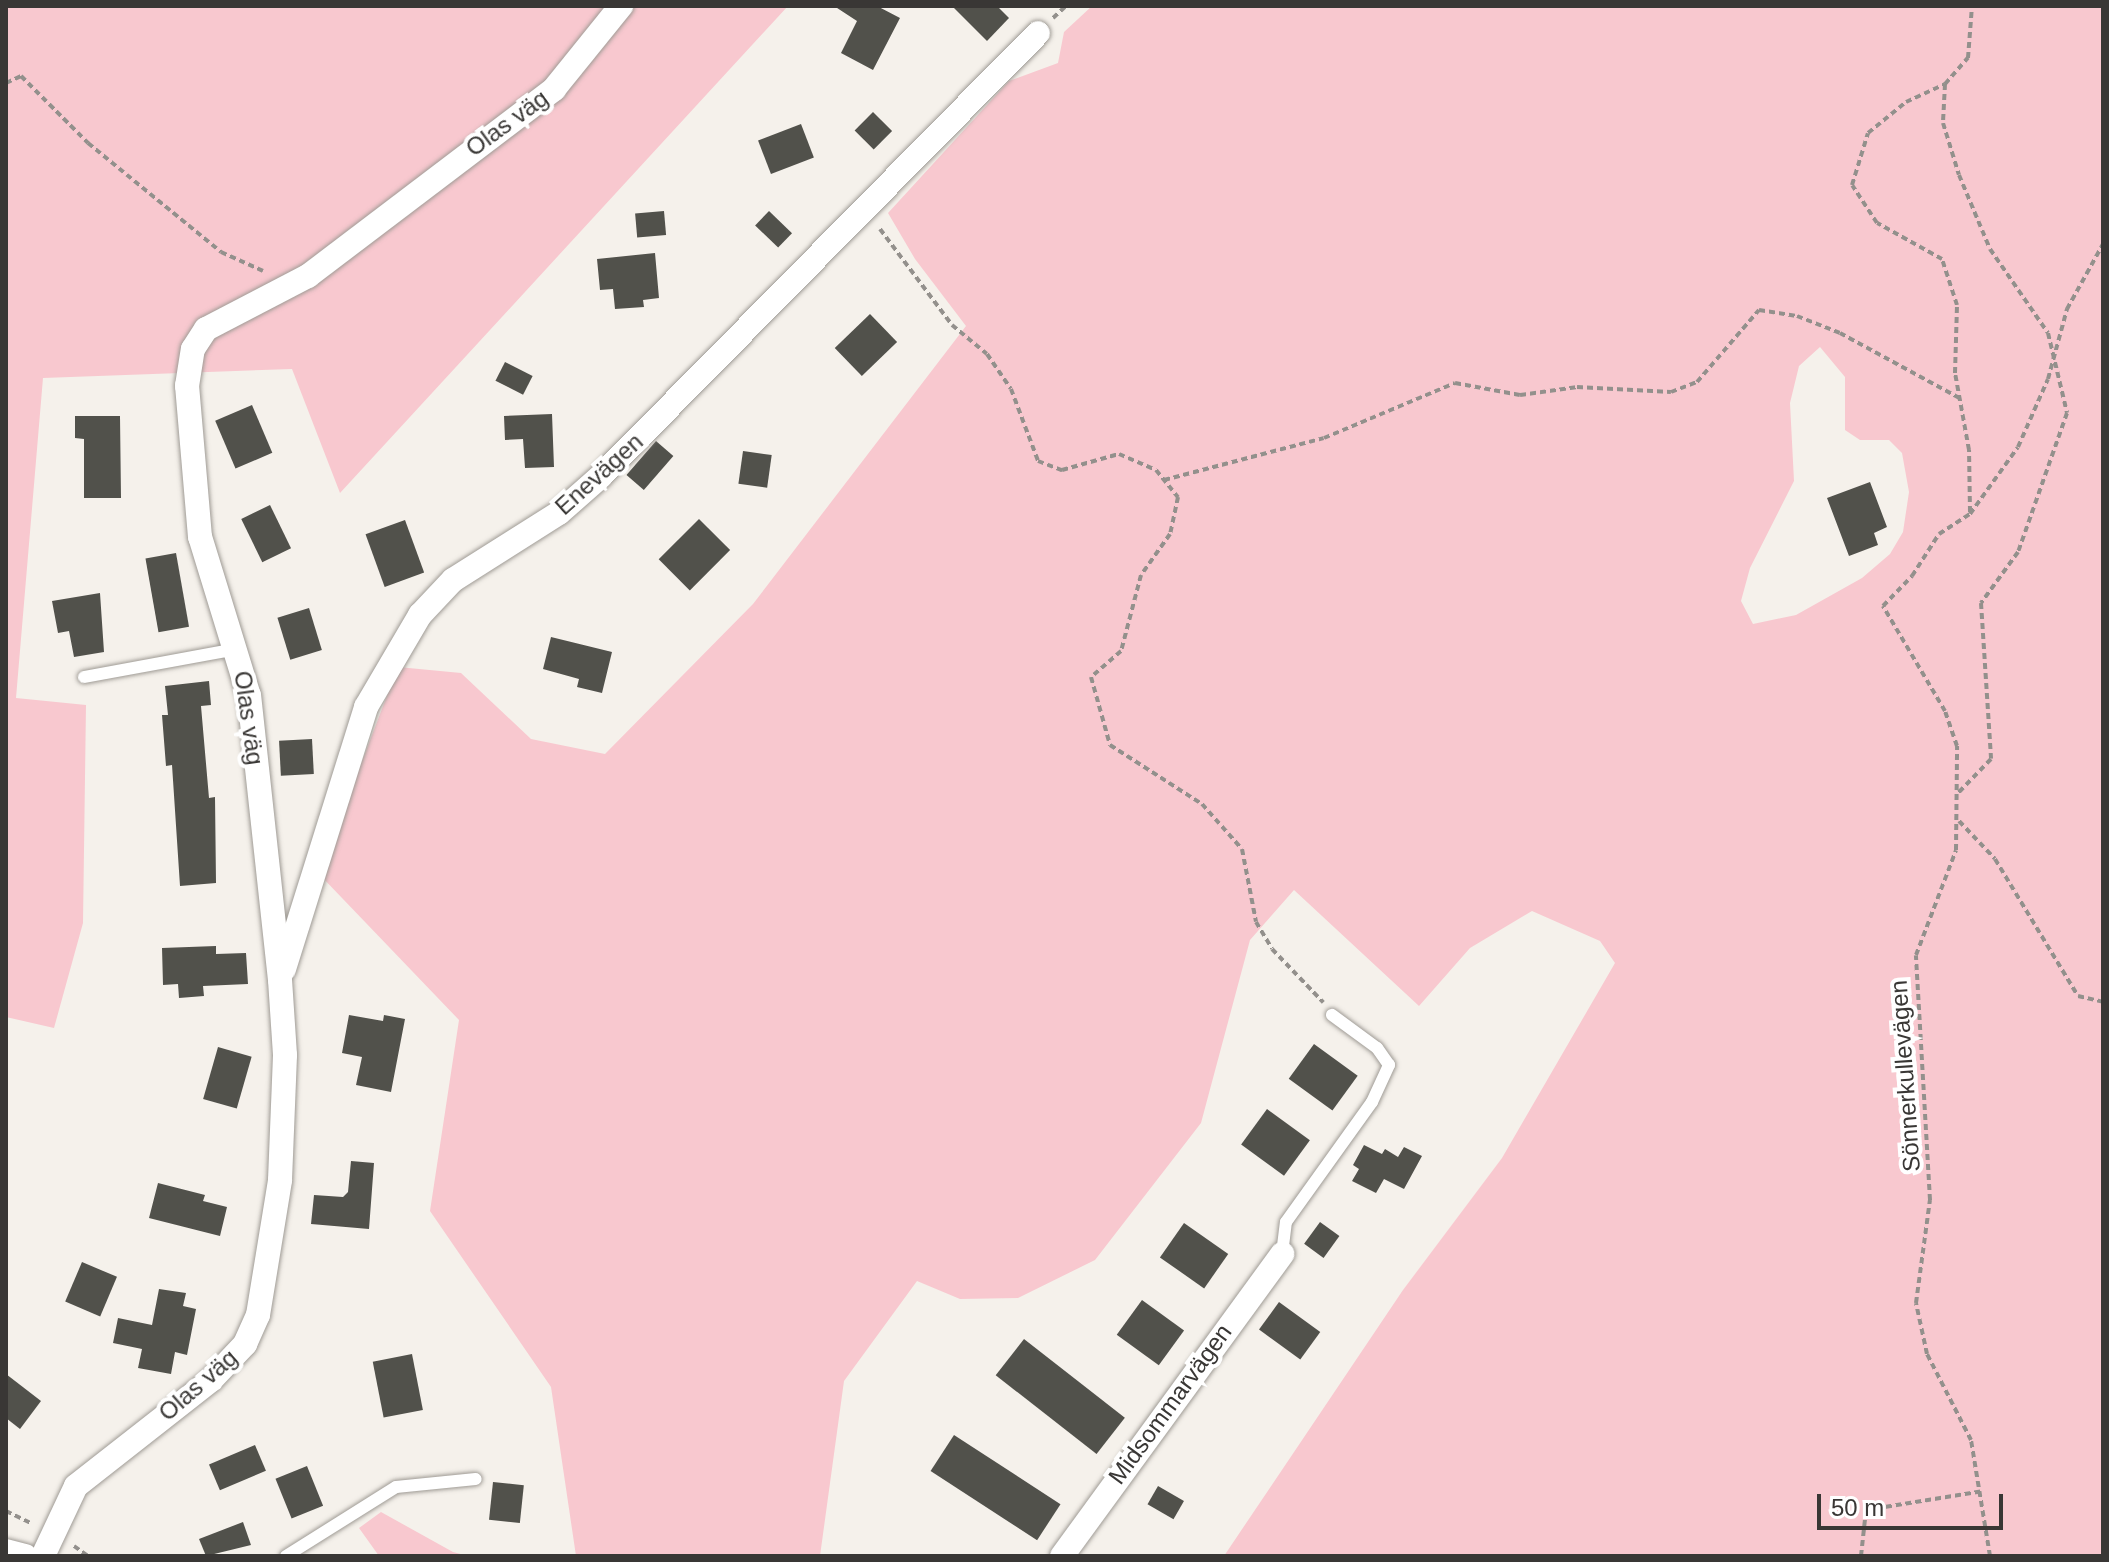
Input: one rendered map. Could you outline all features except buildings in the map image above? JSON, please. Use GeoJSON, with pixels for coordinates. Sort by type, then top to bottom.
{"type":"FeatureCollection","features":[{"type":"Feature","properties":{"kind":"street","name":"Olas väg"},"geometry":{"type":"LineString","coordinates":[[43,1556],[76,1486],[231,1362],[258,1315],[280,1180],[285,1055],[280,980],[249,696],[200,537],[187,386],[193,349],[206,329],[308,276],[554,89],[621,6]]}},
{"type":"Feature","properties":{"kind":"street","name":"Enevägen"},"geometry":{"type":"LineString","coordinates":[[280,980],[357,732],[387,667],[420,615],[453,580],[559,513],[601,476],[1038,33]]}},
{"type":"Feature","properties":{"kind":"street","name":"Midsommarvägen"},"geometry":{"type":"LineString","coordinates":[[1062,1556],[1282,1254]]}},
{"type":"Feature","properties":{"kind":"street"},"geometry":{"type":"LineString","coordinates":[[6,1551],[25,1556]]}},
{"type":"Feature","properties":{"kind":"lane"},"geometry":{"type":"LineString","coordinates":[[84,677],[237,649]]}},
{"type":"Feature","properties":{"kind":"lane"},"geometry":{"type":"LineString","coordinates":[[1282,1254],[1286,1222],[1372,1102],[1389,1065],[1377,1048],[1332,1015]]}},
{"type":"Feature","properties":{"kind":"lane"},"geometry":{"type":"LineString","coordinates":[[286,1556],[396,1487],[476,1479]]}},
{"type":"Feature","properties":{"kind":"path"},"geometry":{"type":"LineString","coordinates":[[1970,514],[1969,450],[1955,373],[1957,305],[1942,259],[1877,223],[1852,185],[1868,133],[1906,102],[1945,84],[1968,58],[1972,6]]}},
{"type":"Feature","properties":{"kind":"path"},"geometry":{"type":"LineString","coordinates":[[6,83],[21,76],[88,143],[221,252],[267,273]]}},
{"type":"Feature","properties":{"kind":"path"},"geometry":{"type":"LineString","coordinates":[[1945,84],[1943,123],[1959,175],[1990,249],[2048,333],[2067,413],[2018,552],[1981,603],[1991,759],[1958,793]]}},
{"type":"Feature","properties":{"kind":"path"},"geometry":{"type":"LineString","coordinates":[[860,212],[892,238],[952,325],[987,354],[1011,389],[1038,461],[1062,470],[1119,454],[1156,470],[1178,497],[1170,534],[1141,575],[1121,651],[1091,677],[1110,745],[1202,804],[1242,849],[1256,922],[1272,949],[1314,988],[1332,1015]]}},
{"type":"Feature","properties":{"kind":"path"},"geometry":{"type":"LineString","coordinates":[[1970,514],[2018,447],[2053,357],[2067,309],[2103,244]]}},
{"type":"Feature","properties":{"kind":"path"},"geometry":{"type":"LineString","coordinates":[[1164,480],[1324,438],[1455,383],[1520,395],[1577,387],[1671,392],[1697,382],[1759,310],[1797,316],[1840,333],[1959,398]]}},
{"type":"Feature","properties":{"kind":"path","name":"Sönnerkullevägen"},"geometry":{"type":"LineString","coordinates":[[1970,514],[1939,534],[1912,576],[1883,606],[1945,711],[1957,746],[1959,821],[1956,850],[1916,955],[1930,1200],[1916,1303],[1927,1354],[1960,1413],[1983,1491],[1990,1556]]}},
{"type":"Feature","properties":{"kind":"path"},"geometry":{"type":"LineString","coordinates":[[1959,821],[1995,859],[2078,996],[2103,1002]]}},
{"type":"Feature","properties":{"kind":"path"},"geometry":{"type":"LineString","coordinates":[[1861,1556],[1866,1510],[1983,1491]]}},
{"type":"Feature","properties":{"kind":"shaded area"},"geometry":{"type":"Polygon","coordinates":[[[6,6],[788,6],[340,493],[292,369],[43,378],[16,698],[86,705],[83,923],[54,1028],[6,1017],[6,6]]]}},
{"type":"Feature","properties":{"kind":"shaded area"},"geometry":{"type":"Polygon","coordinates":[[[1092,6],[2103,6],[2103,1556],[1224,1556],[1403,1290],[1502,1158],[1615,963],[1600,941],[1532,911],[1470,948],[1419,1006],[1294,890],[1250,940],[1201,1123],[1095,1260],[1018,1298],[960,1299],[917,1281],[844,1381],[820,1556],[576,1556],[551,1387],[430,1211],[459,1020],[319,874],[398,667],[461,673],[531,739],[605,754],[753,604],[966,326],[915,259],[888,213],[1009,81],[1058,63],[1064,32],[1092,6]],[[1820,347],[1799,366],[1790,403],[1794,481],[1750,568],[1741,601],[1753,624],[1796,615],[1862,578],[1890,554],[1903,532],[1909,492],[1902,453],[1889,440],[1860,440],[1845,430],[1845,377],[1820,347]]]}},
{"type":"Feature","properties":{"kind":"shaded area"},"geometry":{"type":"Polygon","coordinates":[[[381,1512],[453,1552],[468,1556],[379,1556],[359,1528],[381,1512]]]}}]}
